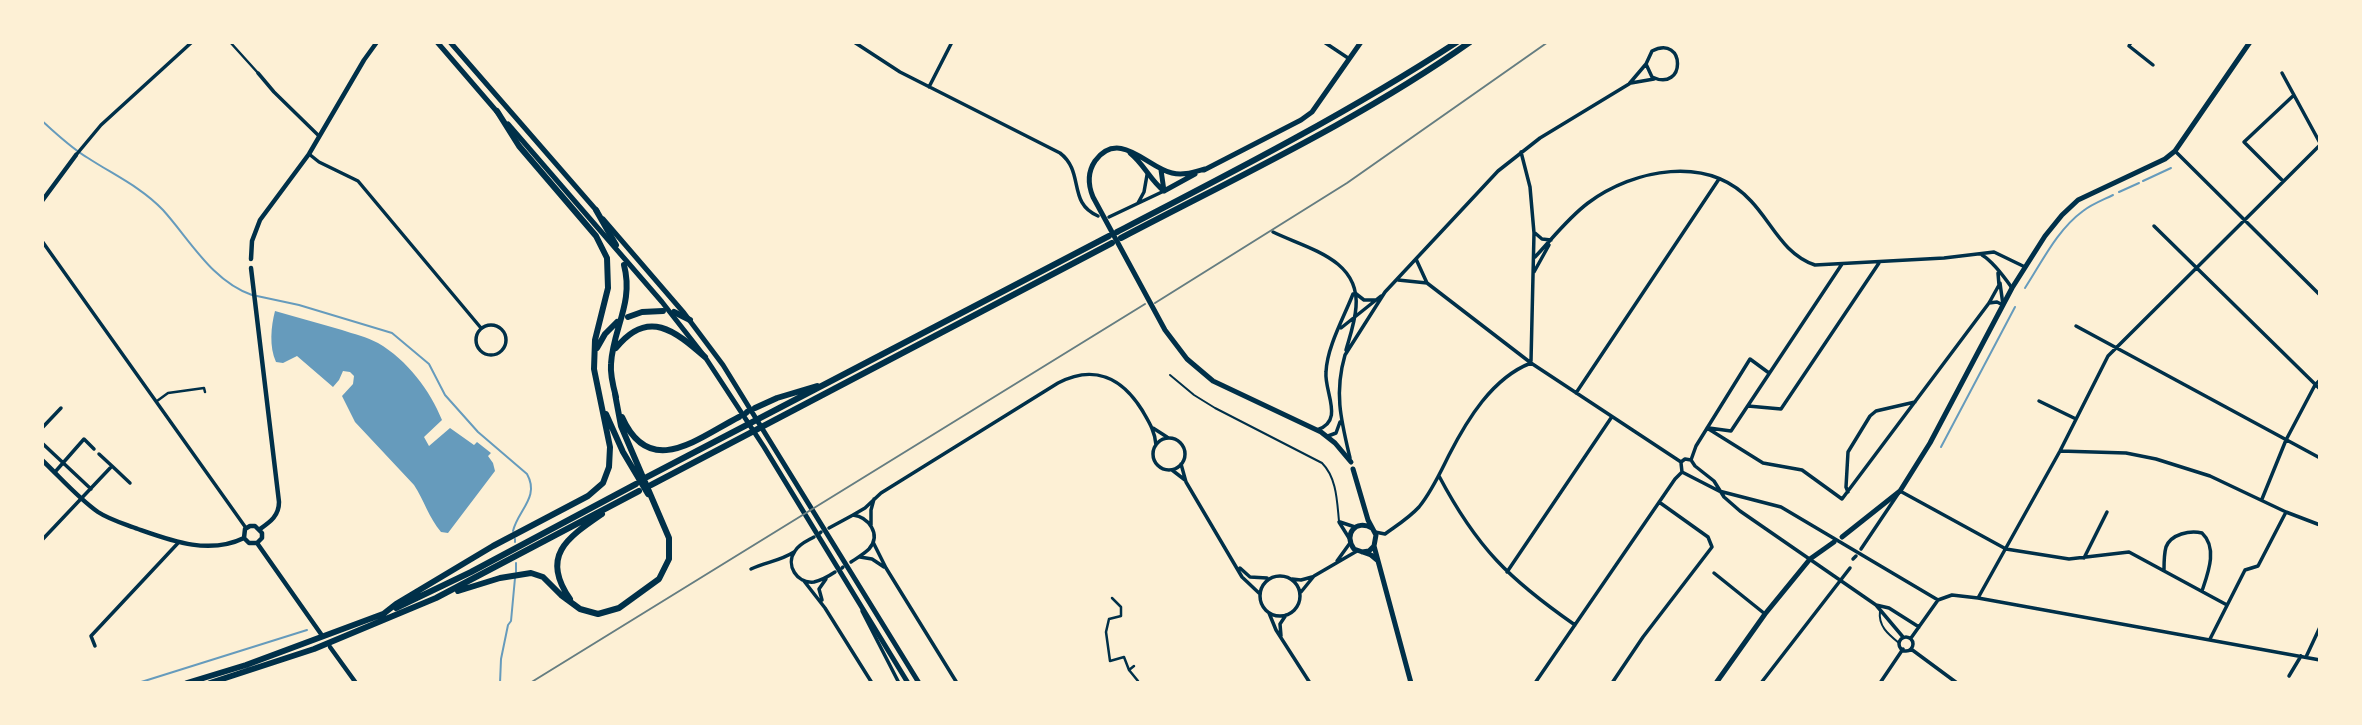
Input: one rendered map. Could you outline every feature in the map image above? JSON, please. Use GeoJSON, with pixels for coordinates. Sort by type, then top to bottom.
{"type":"FeatureCollection","features":[{"type":"Feature","properties":{"kind":"highway"},"geometry":{"type":"LineString","coordinates":[[1457,42],[1325,123],[1119,235],[1327,130],[1393,92],[1470,42]]}},
{"type":"Feature","properties":{"kind":"highway"},"geometry":{"type":"LineString","coordinates":[[382,615],[493,546],[583,499],[600,486],[609,467],[610,447],[594,369],[595,341],[609,276],[605,251],[596,236],[519,146],[497,111]]}},
{"type":"Feature","properties":{"kind":"highway"},"geometry":{"type":"LineString","coordinates":[[596,210],[616,245]]}},
{"type":"Feature","properties":{"kind":"highway"},"geometry":{"type":"LineString","coordinates":[[755,408],[777,398],[829,383],[1110,239],[649,481],[829,383]]}},
{"type":"Feature","properties":{"kind":"highway"},"geometry":{"type":"LineString","coordinates":[[210,683],[436,598],[500,578],[526,572],[543,578],[573,604],[590,613],[611,612],[643,592],[661,576],[667,564],[670,544],[618,420],[611,366],[625,307],[627,280],[624,265]]}},
{"type":"Feature","properties":{"kind":"highway"},"geometry":{"type":"LineString","coordinates":[[628,317],[642,312],[663,311]]}},
{"type":"Feature","properties":{"kind":"highway"},"geometry":{"type":"LineString","coordinates":[[674,312],[690,320]]}},
{"type":"Feature","properties":{"kind":"highway"},"geometry":{"type":"LineString","coordinates":[[595,355],[605,334],[617,322]]}},
{"type":"Feature","properties":{"kind":"highway"},"geometry":{"type":"LineString","coordinates":[[613,352],[632,332],[657,326],[675,332],[705,357]]}},
{"type":"Feature","properties":{"kind":"highway"},"geometry":{"type":"LineString","coordinates":[[615,394],[624,423],[632,436],[653,449],[669,451],[695,441],[738,417]]}},
{"type":"Feature","properties":{"kind":"highway"},"geometry":{"type":"LineString","coordinates":[[601,402],[623,452],[651,498]]}},
{"type":"Feature","properties":{"kind":"highway"},"geometry":{"type":"LineString","coordinates":[[343,634],[638,487],[574,534],[562,548],[557,561],[557,573],[561,586],[573,604]]}},
{"type":"Feature","properties":{"kind":"highway"},"geometry":{"type":"LineString","coordinates":[[436,598],[627,497]]}},
{"type":"Feature","properties":{"kind":"highway"},"geometry":{"type":"LineString","coordinates":[[187,683],[312,646]]}},
{"type":"Feature","properties":{"kind":"main road"},"geometry":{"type":"LineString","coordinates":[[437,42],[662,302],[705,357],[908,683]]}},
{"type":"Feature","properties":{"kind":"main road"},"geometry":{"type":"LineString","coordinates":[[450,42],[690,320],[734,381],[919,683]]}},
{"type":"Feature","properties":{"kind":"main road"},"geometry":{"type":"LineString","coordinates":[[1164,191],[1306,117],[1315,109],[1361,42]]}},
{"type":"Feature","properties":{"kind":"main road"},"geometry":{"type":"LineString","coordinates":[[1842,537],[1900,491],[1920,461],[2012,288],[2049,231],[2071,205],[2165,159],[2175,151],[2246,44]]}},
{"type":"Feature","properties":{"kind":"main road"},"geometry":{"type":"LineString","coordinates":[[1205,169],[1181,174],[1161,169],[1125,149],[1113,149],[1102,154],[1091,167],[1089,186],[1165,331],[1186,359],[1213,381],[1317,430],[1326,436],[1352,465],[1377,539],[1369,551],[1360,551]]}},
{"type":"Feature","properties":{"kind":"main road"},"geometry":{"type":"LineString","coordinates":[[1125,149],[1140,162],[1147,175],[1164,191]]}},
{"type":"Feature","properties":{"kind":"main road"},"geometry":{"type":"LineString","coordinates":[[1161,169],[1164,191]]}},
{"type":"Feature","properties":{"kind":"main road"},"geometry":{"type":"LineString","coordinates":[[1364,507],[1357,526],[1350,532],[1349,541],[1378,561]]}},
{"type":"Feature","properties":{"kind":"main road"},"geometry":{"type":"LineString","coordinates":[[1357,526],[1374,530]]}},
{"type":"Feature","properties":{"kind":"main road"},"geometry":{"type":"LineString","coordinates":[[1716,683],[1765,614],[1810,559],[1834,542]]}},
{"type":"Feature","properties":{"kind":"main road"},"geometry":{"type":"LineString","coordinates":[[1374,546],[1411,683]]}},
{"type":"Feature","properties":{"kind":"street"},"geometry":{"type":"LineString","coordinates":[[42,201],[101,125],[192,42]]}},
{"type":"Feature","properties":{"kind":"street"},"geometry":{"type":"LineString","coordinates":[[230,42],[274,92],[319,136]]}},
{"type":"Feature","properties":{"kind":"street"},"geometry":{"type":"LineString","coordinates":[[260,530],[274,518],[279,508],[251,268],[252,241],[260,220],[309,154],[377,42]]}},
{"type":"Feature","properties":{"kind":"street"},"geometry":{"type":"LineString","coordinates":[[854,42],[886,64],[1067,159],[1072,166],[1082,204],[1098,216]]}},
{"type":"Feature","properties":{"kind":"street"},"geometry":{"type":"LineString","coordinates":[[929,87],[952,42]]}},
{"type":"Feature","properties":{"kind":"street"},"geometry":{"type":"LineString","coordinates":[[1324,42],[1349,59]]}},
{"type":"Feature","properties":{"kind":"street"},"geometry":{"type":"LineString","coordinates":[[2131,42],[2129,46],[2153,65]]}},
{"type":"Feature","properties":{"kind":"street"},"geometry":{"type":"LineString","coordinates":[[1629,83],[1667,80],[1675,74],[1678,64],[1675,54],[1666,48],[1656,49],[1648,55],[1648,73],[1656,79]]}},
{"type":"Feature","properties":{"kind":"street"},"geometry":{"type":"LineString","coordinates":[[1340,329],[1398,280],[1498,171],[1521,152],[1629,83],[1646,64]]}},
{"type":"Feature","properties":{"kind":"street"},"geometry":{"type":"LineString","coordinates":[[1978,598],[2060,452],[2108,356],[2320,144],[2282,73]]}},
{"type":"Feature","properties":{"kind":"street"},"geometry":{"type":"LineString","coordinates":[[2283,181],[2244,142],[2294,95]]}},
{"type":"Feature","properties":{"kind":"street"},"geometry":{"type":"LineString","coordinates":[[2175,151],[2320,295]]}},
{"type":"Feature","properties":{"kind":"street"},"geometry":{"type":"LineString","coordinates":[[1521,152],[1530,187],[1534,233],[1531,363]]}},
{"type":"Feature","properties":{"kind":"street"},"geometry":{"type":"LineString","coordinates":[[309,154],[318,162],[358,181],[481,328]]}},
{"type":"Feature","properties":{"kind":"street"},"geometry":{"type":"LineString","coordinates":[[1535,257],[1577,212],[1591,201],[1633,180],[1658,172],[1673,171],[1719,179],[1738,189],[1749,198],[1777,237],[1797,255],[1815,265],[1880,263],[1994,252],[2025,267]]}},
{"type":"Feature","properties":{"kind":"street"},"geometry":{"type":"LineString","coordinates":[[1137,205],[1147,175]]}},
{"type":"Feature","properties":{"kind":"street"},"geometry":{"type":"LineString","coordinates":[[1576,393],[1719,179]]}},
{"type":"Feature","properties":{"kind":"street"},"geometry":{"type":"LineString","coordinates":[[1109,217],[1164,191]]}},
{"type":"Feature","properties":{"kind":"street"},"geometry":{"type":"LineString","coordinates":[[2154,226],[2320,389]]}},
{"type":"Feature","properties":{"kind":"street"},"geometry":{"type":"LineString","coordinates":[[1273,232],[1341,265],[1351,278],[1356,303],[1355,317],[1338,387],[1341,420],[1352,465]]}},
{"type":"Feature","properties":{"kind":"street"},"geometry":{"type":"LineString","coordinates":[[1534,233],[1542,239],[1551,240]]}},
{"type":"Feature","properties":{"kind":"street"},"geometry":{"type":"LineString","coordinates":[[1533,274],[1551,240]]}},
{"type":"Feature","properties":{"kind":"street"},"geometry":{"type":"LineString","coordinates":[[42,241],[246,528]]}},
{"type":"Feature","properties":{"kind":"street"},"geometry":{"type":"LineString","coordinates":[[1982,255],[1992,262],[1998,273],[2003,305]]}},
{"type":"Feature","properties":{"kind":"street"},"geometry":{"type":"LineString","coordinates":[[1416,259],[1427,284],[1531,363],[1681,462]]}},
{"type":"Feature","properties":{"kind":"street"},"geometry":{"type":"LineString","coordinates":[[1707,428],[1731,431],[1842,263]]}},
{"type":"Feature","properties":{"kind":"street"},"geometry":{"type":"LineString","coordinates":[[1748,406],[1781,409],[1880,263]]}},
{"type":"Feature","properties":{"kind":"street"},"geometry":{"type":"LineString","coordinates":[[1998,273],[2012,288]]}},
{"type":"Feature","properties":{"kind":"street"},"geometry":{"type":"LineString","coordinates":[[1398,280],[1427,284]]}},
{"type":"Feature","properties":{"kind":"street"},"geometry":{"type":"LineString","coordinates":[[1707,428],[1763,463],[1802,470],[1840,499],[1849,492],[1989,303],[2000,280]]}},
{"type":"Feature","properties":{"kind":"street"},"geometry":{"type":"LineString","coordinates":[[1354,292],[1362,299],[1376,300]]}},
{"type":"Feature","properties":{"kind":"street"},"geometry":{"type":"LineString","coordinates":[[1317,430],[1327,425],[1332,417],[1326,369],[1354,292]]}},
{"type":"Feature","properties":{"kind":"street"},"geometry":{"type":"LineString","coordinates":[[1345,355],[1385,292]]}},
{"type":"Feature","properties":{"kind":"street"},"geometry":{"type":"LineString","coordinates":[[1989,303],[1997,302],[2003,305]]}},
{"type":"Feature","properties":{"kind":"street"},"geometry":{"type":"LineString","coordinates":[[492,325],[503,330],[506,342],[502,350],[491,355],[480,351],[475,339],[481,328],[492,325]]}},
{"type":"Feature","properties":{"kind":"street"},"geometry":{"type":"LineString","coordinates":[[2076,326],[2320,458]]}},
{"type":"Feature","properties":{"kind":"street"},"geometry":{"type":"LineString","coordinates":[[1691,460],[1696,446],[1751,359],[1769,373]]}},
{"type":"Feature","properties":{"kind":"street"},"geometry":{"type":"LineString","coordinates":[[1374,530],[1385,534],[1413,513],[1490,393],[1511,373],[1531,363]]}},
{"type":"Feature","properties":{"kind":"street"},"geometry":{"type":"LineString","coordinates":[[829,528],[865,508],[875,498],[1058,383],[1076,375],[1101,376],[1119,383],[1133,397],[1152,427],[1156,445]]}},
{"type":"Feature","properties":{"kind":"street"},"geometry":{"type":"LineString","coordinates":[[2262,499],[2286,440],[2320,380]]}},
{"type":"Feature","properties":{"kind":"street"},"geometry":{"type":"LineString","coordinates":[[157,401],[167,393],[199,391],[204,388],[205,391]]}},
{"type":"Feature","properties":{"kind":"street"},"geometry":{"type":"LineString","coordinates":[[2039,401],[2076,419]]}},
{"type":"Feature","properties":{"kind":"street"},"geometry":{"type":"LineString","coordinates":[[1849,492],[1846,487],[1848,452],[1870,416],[1876,411],[1915,402]]}},
{"type":"Feature","properties":{"kind":"street"},"geometry":{"type":"LineString","coordinates":[[42,428],[61,408]]}},
{"type":"Feature","properties":{"kind":"street"},"geometry":{"type":"LineString","coordinates":[[1507,572],[1611,418]]}},
{"type":"Feature","properties":{"kind":"street"},"geometry":{"type":"LineString","coordinates":[[1326,436],[1336,432],[1341,420]]}},
{"type":"Feature","properties":{"kind":"street"},"geometry":{"type":"LineString","coordinates":[[1152,427],[1178,441],[1183,447],[1184,457],[1181,464],[1186,482],[1244,580],[1260,594]]}},
{"type":"Feature","properties":{"kind":"street"},"geometry":{"type":"LineString","coordinates":[[1169,438],[1156,445],[1153,453],[1155,461],[1162,468],[1170,469],[1181,464]]}},
{"type":"Feature","properties":{"kind":"street"},"geometry":{"type":"LineString","coordinates":[[55,472],[84,439],[94,449]]}},
{"type":"Feature","properties":{"kind":"street"},"geometry":{"type":"LineString","coordinates":[[42,443],[91,489]]}},
{"type":"Feature","properties":{"kind":"street"},"geometry":{"type":"LineString","coordinates":[[2060,452],[2140,455],[2210,475],[2286,512],[2320,525]]}},
{"type":"Feature","properties":{"kind":"street"},"geometry":{"type":"LineString","coordinates":[[99,454],[130,483]]}},
{"type":"Feature","properties":{"kind":"street"},"geometry":{"type":"LineString","coordinates":[[1681,462],[1685,459],[1691,460],[1740,511],[1876,605],[1903,637],[1911,638]]}},
{"type":"Feature","properties":{"kind":"street"},"geometry":{"type":"LineString","coordinates":[[42,460],[96,510],[114,520],[179,542],[212,546],[233,543],[244,538]]}},
{"type":"Feature","properties":{"kind":"street"},"geometry":{"type":"LineString","coordinates":[[1681,462],[1680,467],[1684,473],[1719,491],[1781,506],[1938,600]]}},
{"type":"Feature","properties":{"kind":"street"},"geometry":{"type":"LineString","coordinates":[[42,540],[112,466]]}},
{"type":"Feature","properties":{"kind":"street"},"geometry":{"type":"LineString","coordinates":[[1535,683],[1659,502],[1684,473],[1692,472],[1695,466]]}},
{"type":"Feature","properties":{"kind":"street"},"geometry":{"type":"LineString","coordinates":[[1170,469],[1186,482]]}},
{"type":"Feature","properties":{"kind":"street"},"geometry":{"type":"LineString","coordinates":[[1439,476],[1473,534],[1507,572],[1576,625]]}},
{"type":"Feature","properties":{"kind":"street"},"geometry":{"type":"LineString","coordinates":[[1861,549],[1900,491],[2006,548],[2064,559],[2129,552],[2227,605]]}},
{"type":"Feature","properties":{"kind":"street"},"geometry":{"type":"LineString","coordinates":[[875,498],[871,510],[873,542],[886,568],[957,683]]}},
{"type":"Feature","properties":{"kind":"street"},"geometry":{"type":"LineString","coordinates":[[1612,683],[1643,637],[1712,547],[1708,537],[1659,502]]}},
{"type":"Feature","properties":{"kind":"street"},"geometry":{"type":"LineString","coordinates":[[2084,558],[2107,512]]}},
{"type":"Feature","properties":{"kind":"street"},"geometry":{"type":"LineString","coordinates":[[2210,639],[2245,570],[2258,566],[2286,512]]}},
{"type":"Feature","properties":{"kind":"street"},"geometry":{"type":"LineString","coordinates":[[853,515],[864,518],[871,525]]}},
{"type":"Feature","properties":{"kind":"street"},"geometry":{"type":"LineString","coordinates":[[1339,522],[1357,526]]}},
{"type":"Feature","properties":{"kind":"street"},"geometry":{"type":"LineString","coordinates":[[1336,562],[1349,541],[1339,522]]}},
{"type":"Feature","properties":{"kind":"street"},"geometry":{"type":"LineString","coordinates":[[254,526],[260,530],[262,538],[257,543],[250,544],[244,538],[246,528],[254,526]]}},
{"type":"Feature","properties":{"kind":"street"},"geometry":{"type":"LineString","coordinates":[[2164,570],[2165,550],[2169,542],[2187,532],[2202,533],[2209,542],[2211,553],[2202,591]]}},
{"type":"Feature","properties":{"kind":"street"},"geometry":{"type":"LineString","coordinates":[[751,569],[782,560],[814,537]]}},
{"type":"Feature","properties":{"kind":"street"},"geometry":{"type":"LineString","coordinates":[[96,646],[91,636],[179,542]]}},
{"type":"Feature","properties":{"kind":"street"},"geometry":{"type":"LineString","coordinates":[[850,562],[870,548],[873,542]]}},
{"type":"Feature","properties":{"kind":"street"},"geometry":{"type":"LineString","coordinates":[[257,543],[321,634]]}},
{"type":"Feature","properties":{"kind":"street"},"geometry":{"type":"LineString","coordinates":[[1238,566],[1250,577],[1269,578],[1280,575],[1301,580],[1314,576],[1360,551]]}},
{"type":"Feature","properties":{"kind":"street"},"geometry":{"type":"LineString","coordinates":[[791,565],[794,552]]}},
{"type":"Feature","properties":{"kind":"street"},"geometry":{"type":"LineString","coordinates":[[859,557],[872,559],[886,568]]}},
{"type":"Feature","properties":{"kind":"street"},"geometry":{"type":"LineString","coordinates":[[782,560],[791,565],[797,577],[804,581],[825,608],[872,683]]}},
{"type":"Feature","properties":{"kind":"street"},"geometry":{"type":"LineString","coordinates":[[1761,683],[1848,567]]}},
{"type":"Feature","properties":{"kind":"street"},"geometry":{"type":"LineString","coordinates":[[804,581],[816,581],[835,572]]}},
{"type":"Feature","properties":{"kind":"street"},"geometry":{"type":"LineString","coordinates":[[1714,573],[1765,614]]}},
{"type":"Feature","properties":{"kind":"street"},"geometry":{"type":"LineString","coordinates":[[825,608],[819,589],[828,576]]}},
{"type":"Feature","properties":{"kind":"street"},"geometry":{"type":"LineString","coordinates":[[1282,638],[1279,626],[1286,615],[1297,607],[1300,594],[1314,576]]}},
{"type":"Feature","properties":{"kind":"street"},"geometry":{"type":"LineString","coordinates":[[1269,578],[1262,586],[1261,604],[1310,683]]}},
{"type":"Feature","properties":{"kind":"street"},"geometry":{"type":"LineString","coordinates":[[1290,578],[1297,584],[1300,594]]}},
{"type":"Feature","properties":{"kind":"street"},"geometry":{"type":"LineString","coordinates":[[1911,638],[1938,600],[1952,595],[2320,660]]}},
{"type":"Feature","properties":{"kind":"street"},"geometry":{"type":"LineString","coordinates":[[1112,598],[1121,607],[1122,617],[1109,619],[1106,632],[1110,661],[1124,657],[1129,670],[1138,681],[1136,683]]}},
{"type":"Feature","properties":{"kind":"street"},"geometry":{"type":"LineString","coordinates":[[859,603],[864,620],[899,683]]}},
{"type":"Feature","properties":{"kind":"street"},"geometry":{"type":"LineString","coordinates":[[1876,605],[1889,608],[1919,628]]}},
{"type":"Feature","properties":{"kind":"street"},"geometry":{"type":"LineString","coordinates":[[1268,612],[1278,616],[1286,615]]}},
{"type":"Feature","properties":{"kind":"street"},"geometry":{"type":"LineString","coordinates":[[2289,676],[2320,627]]}},
{"type":"Feature","properties":{"kind":"street"},"geometry":{"type":"LineString","coordinates":[[1903,637],[1899,643],[1903,649]]}},
{"type":"Feature","properties":{"kind":"street"},"geometry":{"type":"LineString","coordinates":[[1911,638],[1911,649]]}},
{"type":"Feature","properties":{"kind":"street"},"geometry":{"type":"LineString","coordinates":[[330,647],[356,683]]}},
{"type":"Feature","properties":{"kind":"street"},"geometry":{"type":"LineString","coordinates":[[1903,649],[1911,649],[1957,683]]}},
{"type":"Feature","properties":{"kind":"street"},"geometry":{"type":"LineString","coordinates":[[1880,683],[1903,649]]}},
{"type":"Feature","properties":{"kind":"street"},"geometry":{"type":"LineString","coordinates":[[1129,670],[1134,666]]}},
{"type":"Feature","properties":{"kind":"lane"},"geometry":{"type":"LineString","coordinates":[[1170,375],[1215,408],[1322,463],[1332,481],[1340,508],[1339,522]]}},
{"type":"Feature","properties":{"kind":"lane"},"geometry":{"type":"LineString","coordinates":[[1880,610],[1879,620],[1882,626],[1899,643]]}},
{"type":"Feature","properties":{"kind":"water"},"geometry":{"type":"Polygon","coordinates":[[[275,311],[365,337],[389,350],[408,367],[424,387],[442,420],[424,437],[429,446],[450,428],[474,445],[477,442],[491,453],[488,456],[495,471],[448,533],[441,532],[437,527],[414,485],[355,422],[342,396],[353,384],[354,376],[350,372],[343,371],[333,387],[297,356],[283,363],[276,362],[271,337],[275,311]]]}},
{"type":"Feature","properties":{"kind":"waterway"},"geometry":{"type":"LineString","coordinates":[[42,121],[76,150],[155,202],[213,270],[238,289],[252,295]]}},
{"type":"Feature","properties":{"kind":"waterway"},"geometry":{"type":"LineString","coordinates":[[2143,181],[2171,168]]}},
{"type":"Feature","properties":{"kind":"waterway"},"geometry":{"type":"LineString","coordinates":[[2119,192],[2139,183]]}},
{"type":"Feature","properties":{"kind":"waterway"},"geometry":{"type":"LineString","coordinates":[[2025,288],[2065,227],[2086,209],[2113,195]]}},
{"type":"Feature","properties":{"kind":"waterway"},"geometry":{"type":"LineString","coordinates":[[257,296],[299,305],[392,333],[429,364],[445,395],[478,432],[527,474],[530,497],[513,531]]}},
{"type":"Feature","properties":{"kind":"waterway"},"geometry":{"type":"LineString","coordinates":[[1941,447],[2015,307]]}},
{"type":"Feature","properties":{"kind":"waterway"},"geometry":{"type":"LineString","coordinates":[[516,563],[516,572]]}},
{"type":"Feature","properties":{"kind":"waterway"},"geometry":{"type":"LineString","coordinates":[[500,683],[501,659],[511,621],[515,578]]}},
{"type":"Feature","properties":{"kind":"waterway"},"geometry":{"type":"LineString","coordinates":[[138,683],[307,630]]}},
{"type":"Feature","properties":{"kind":"railway"},"geometry":{"type":"LineString","coordinates":[[1155,303],[1347,183],[1548,42]]}},
{"type":"Feature","properties":{"kind":"railway"},"geometry":{"type":"LineString","coordinates":[[530,683],[1145,304]]}}]}
